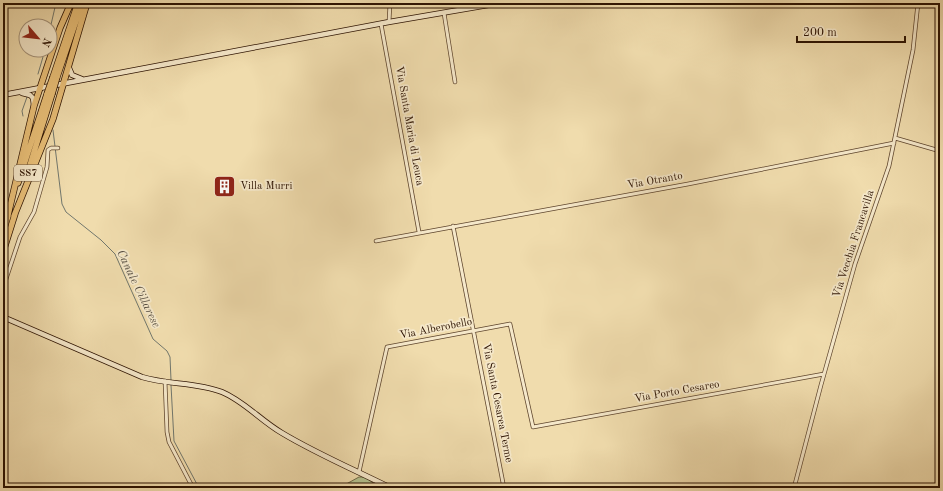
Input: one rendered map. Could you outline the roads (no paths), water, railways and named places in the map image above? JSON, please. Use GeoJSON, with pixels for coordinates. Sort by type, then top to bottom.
{"type":"FeatureCollection","features":[{"type":"Feature","properties":{"kind":"highway"},"geometry":{"type":"LineString","coordinates":[[7,219],[39,88],[60,28],[71,3]]}},
{"type":"Feature","properties":{"kind":"highway","name":"SS7"},"geometry":{"type":"LineString","coordinates":[[3,252],[78,3]]}},
{"type":"Feature","properties":{"kind":"highway","name":"SS7"},"geometry":{"type":"LineString","coordinates":[[55,77],[82,3]]}},
{"type":"Feature","properties":{"kind":"highway"},"geometry":{"type":"LineString","coordinates":[[14,216],[53,119],[87,3]]}},
{"type":"Feature","properties":{"kind":"highway","name":"SS7"},"geometry":{"type":"LineString","coordinates":[[3,232],[50,94]]}},
{"type":"Feature","properties":{"kind":"main road"},"geometry":{"type":"LineString","coordinates":[[3,95],[389,22],[444,14],[500,3]]}},
{"type":"Feature","properties":{"kind":"main road"},"geometry":{"type":"LineString","coordinates":[[69,68],[75,77],[85,79]]}},
{"type":"Feature","properties":{"kind":"main road"},"geometry":{"type":"LineString","coordinates":[[9,94],[26,93],[33,98],[34,106]]}},
{"type":"Feature","properties":{"kind":"main road"},"geometry":{"type":"LineString","coordinates":[[3,317],[142,377],[165,382],[176,382],[206,387],[230,396],[281,433],[391,488]]}},
{"type":"Feature","properties":{"kind":"street"},"geometry":{"type":"LineString","coordinates":[[389,22],[390,3]]}},
{"type":"Feature","properties":{"kind":"street","name":"Via Vecchia Francavilla"},"geometry":{"type":"LineString","coordinates":[[794,488],[824,374],[860,249],[888,172],[913,50],[918,3]]}},
{"type":"Feature","properties":{"kind":"street"},"geometry":{"type":"LineString","coordinates":[[444,14],[455,82]]}},
{"type":"Feature","properties":{"kind":"street","name":"Via Santa Maria di Leuca"},"geometry":{"type":"LineString","coordinates":[[381,24],[419,232]]}},
{"type":"Feature","properties":{"kind":"street"},"geometry":{"type":"LineString","coordinates":[[895,138],[940,152]]}},
{"type":"Feature","properties":{"kind":"street","name":"Via Otranto"},"geometry":{"type":"LineString","coordinates":[[376,241],[688,184],[894,143]]}},
{"type":"Feature","properties":{"kind":"street"},"geometry":{"type":"LineString","coordinates":[[3,297],[6,282],[20,237],[34,212],[47,167],[48,150],[51,148],[58,148]]}},
{"type":"Feature","properties":{"kind":"street","name":"Via Santa Cesarea Terme"},"geometry":{"type":"LineString","coordinates":[[453,226],[504,488]]}},
{"type":"Feature","properties":{"kind":"street","name":"Via Alberobello"},"geometry":{"type":"LineString","coordinates":[[359,472],[387,347],[510,324],[533,427]]}},
{"type":"Feature","properties":{"kind":"street","name":"Via Porto Cesareo"},"geometry":{"type":"LineString","coordinates":[[533,427],[824,374]]}},
{"type":"Feature","properties":{"kind":"street"},"geometry":{"type":"LineString","coordinates":[[165,382],[167,432],[169,442],[193,488]]}},
{"type":"Feature","properties":{"kind":"waterway","name":"Canale Cillarese"},"geometry":{"type":"LineString","coordinates":[[53,18],[56,3]]}},
{"type":"Feature","properties":{"kind":"waterway","name":"Canale Cillarese"},"geometry":{"type":"LineString","coordinates":[[38,74],[43,58]]}},
{"type":"Feature","properties":{"kind":"waterway","name":"Canale Cillarese"},"geometry":{"type":"LineString","coordinates":[[23,116],[22,111],[27,97]]}},
{"type":"Feature","properties":{"kind":"waterway","name":"Canale Cillarese"},"geometry":{"type":"LineString","coordinates":[[53,130],[62,204],[66,212],[101,240],[115,254],[153,339],[167,351],[170,357],[171,380]]}},
{"type":"Feature","properties":{"kind":"waterway","name":"Canale Cillarese"},"geometry":{"type":"LineString","coordinates":[[171,385],[174,441],[199,488]]}},
{"type":"Feature","properties":{"kind":"place","name":"Villa Murri"},"geometry":{"type":"Point","coordinates":[225,186]}}]}
